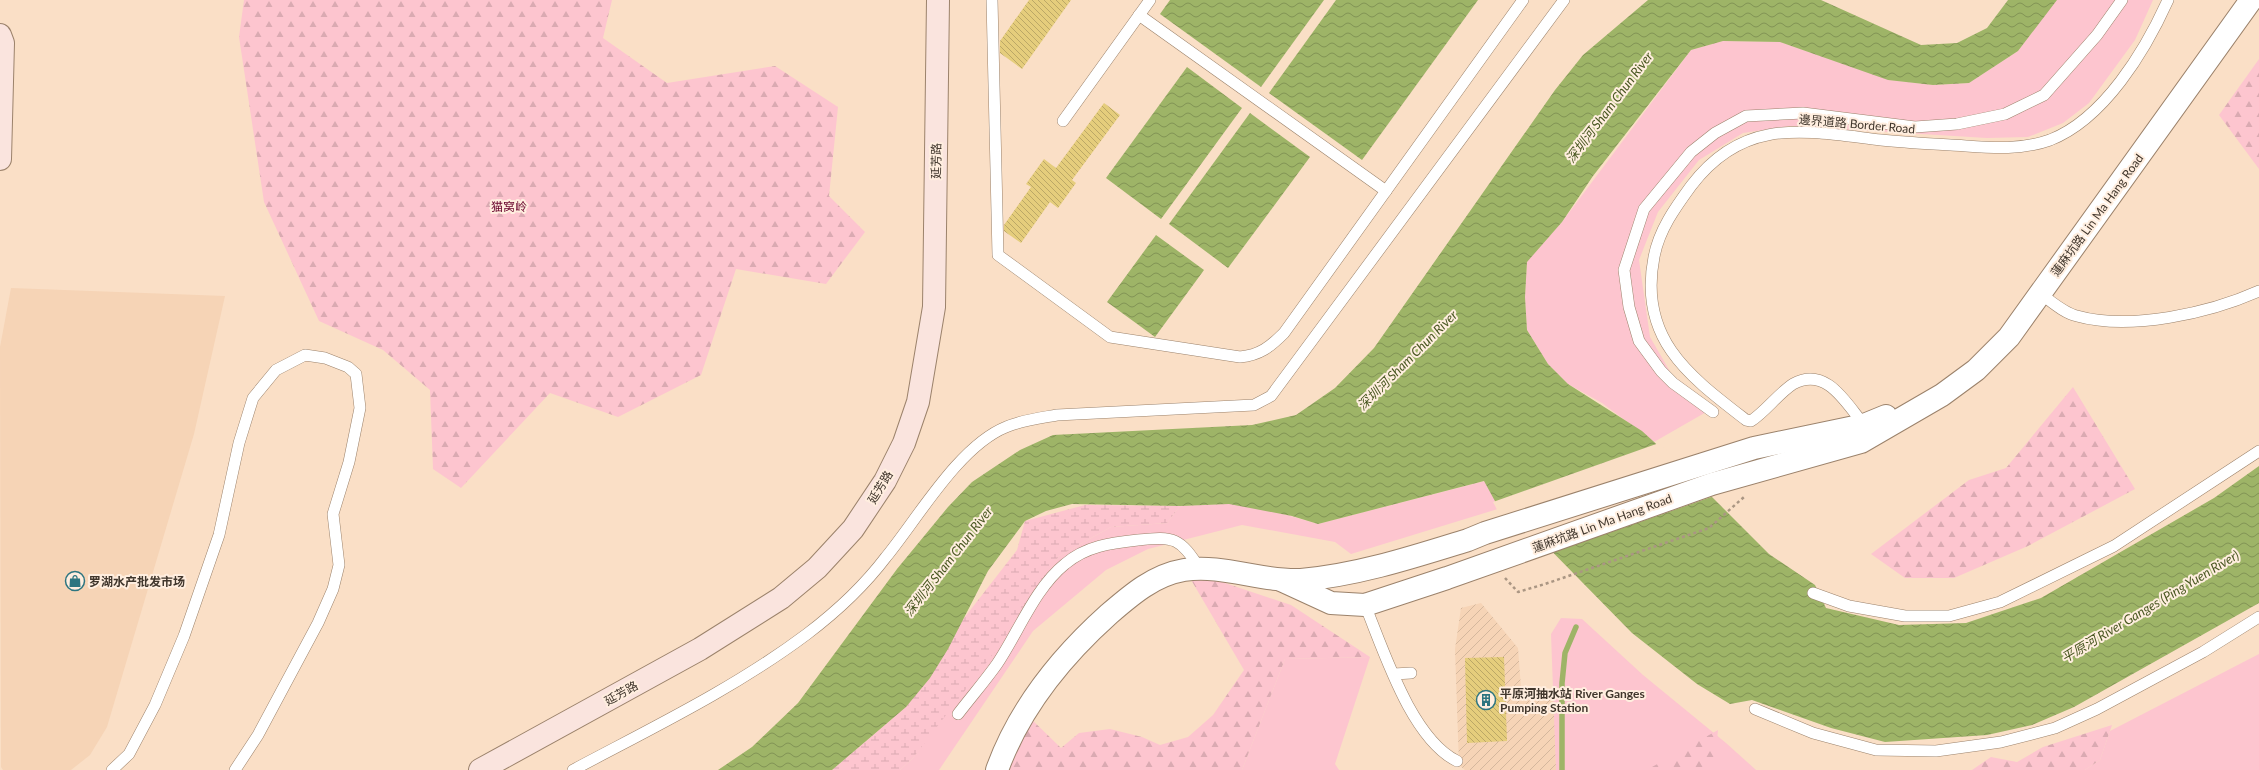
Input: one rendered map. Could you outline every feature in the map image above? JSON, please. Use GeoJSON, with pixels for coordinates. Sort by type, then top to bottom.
{"type":"FeatureCollection","features":[{"type":"Feature","properties":{"kind":"main road","name":"延芳路"},"geometry":{"type":"LineString","coordinates":[[480,770],[700,649],[782,598],[817,568],[853,529],[885,481],[904,443],[918,402],[934,307],[938,0]]}},
{"type":"Feature","properties":{"kind":"main road"},"geometry":{"type":"LineString","coordinates":[[0,35],[3,43],[0,159]]}},
{"type":"Feature","properties":{"kind":"street","name":"蓮麻坑路 Lin Ma Hang Road"},"geometry":{"type":"LineString","coordinates":[[1281,580],[1331,603],[1364,605],[1492,562],[1708,474],[1754,448],[1868,430],[1920,408],[1962,381],[1986,361],[2009,337],[2250,0]]}},
{"type":"Feature","properties":{"kind":"street","name":"蓮麻坑路 Lin Ma Hang Road"},"geometry":{"type":"LineString","coordinates":[[996,769],[1010,738],[1026,710],[1076,645],[1118,606],[1146,584],[1167,574],[1200,568],[1229,571],[1281,580],[1351,574],[1464,542],[1485,533],[1708,474]]}},
{"type":"Feature","properties":{"kind":"lane"},"geometry":{"type":"LineString","coordinates":[[992,0],[998,254],[1110,337],[1221,356],[1240,357],[1255,355],[1270,347],[1284,334],[1520,1]]}},
{"type":"Feature","properties":{"kind":"lane"},"geometry":{"type":"LineString","coordinates":[[1063,121],[1150,0]]}},
{"type":"Feature","properties":{"kind":"lane"},"geometry":{"type":"LineString","coordinates":[[573,770],[681,713],[757,668],[807,634],[861,586],[886,558],[963,458],[985,439],[1005,427],[1032,419],[1057,415],[1254,405],[1271,396],[1564,0]]}},
{"type":"Feature","properties":{"kind":"lane"},"geometry":{"type":"LineString","coordinates":[[1713,412],[1673,383],[1661,371],[1639,341],[1630,307],[1624,270],[1644,209],[1691,152],[1715,133],[1746,116],[1803,113],[1915,127],[1958,124],[2005,114],[2044,95],[2097,35],[2122,0]]}},
{"type":"Feature","properties":{"kind":"lane","name":"邊界道路 Border Road"},"geometry":{"type":"LineString","coordinates":[[1868,430],[1840,395],[1827,382],[1813,379],[1793,384],[1751,421],[1746,420],[1685,369],[1668,348],[1654,307],[1653,264],[1660,237],[1671,213],[1703,172],[1722,155],[1741,143],[1764,135],[1788,131],[1810,131],[1890,141],[1992,147],[2022,146],[2051,139],[2084,120],[2108,97],[2151,36],[2168,0]]}},
{"type":"Feature","properties":{"kind":"lane"},"geometry":{"type":"LineString","coordinates":[[1139,15],[1386,192]]}},
{"type":"Feature","properties":{"kind":"lane"},"geometry":{"type":"LineString","coordinates":[[2041,294],[2076,316],[2091,319],[2127,321],[2186,314],[2233,301],[2259,291]]}},
{"type":"Feature","properties":{"kind":"lane"},"geometry":{"type":"LineString","coordinates":[[112,770],[128,754],[155,705],[184,636],[219,535],[239,443],[253,398],[276,370],[306,355],[325,358],[348,367],[356,374],[360,408],[349,462],[333,514],[339,566],[333,589],[318,623],[258,735],[235,770]]}},
{"type":"Feature","properties":{"kind":"lane"},"geometry":{"type":"LineString","coordinates":[[1813,592],[1849,606],[1905,616],[1949,616],[2000,602],[2114,546],[2259,451]]}},
{"type":"Feature","properties":{"kind":"lane"},"geometry":{"type":"LineString","coordinates":[[958,714],[997,664],[1051,576],[1066,563],[1088,550],[1105,544],[1155,538],[1184,544],[1200,568]]}},
{"type":"Feature","properties":{"kind":"lane"},"geometry":{"type":"LineString","coordinates":[[1364,605],[1416,721],[1433,744],[1447,756],[1457,760]]}},
{"type":"Feature","properties":{"kind":"lane"},"geometry":{"type":"LineString","coordinates":[[1755,709],[1813,733],[1876,750],[1936,751],[2001,742],[2055,728],[2097,708],[2203,652],[2259,616]]}},
{"type":"Feature","properties":{"kind":"lane"},"geometry":{"type":"LineString","coordinates":[[1394,674],[1411,673]]}},
{"type":"Feature","properties":{"kind":"path"},"geometry":{"type":"LineString","coordinates":[[1492,562],[1518,592],[1709,528],[1745,496]]}},
{"type":"Feature","properties":{"kind":"shaded area","name":"罗湖水产批发市场"},"geometry":{"type":"Polygon","coordinates":[[[11,288],[225,296],[194,434],[107,727],[90,755],[71,770],[3,770],[1,767],[0,347],[11,288]]]}},
{"type":"Feature","properties":{"kind":"shaded area"},"geometry":{"type":"Polygon","coordinates":[[[1481,603],[1518,648],[1522,701],[1555,698],[1556,770],[1465,770],[1459,765],[1455,649],[1461,608],[1481,603]]]}},
{"type":"Feature","properties":{"kind":"green space","name":"猫窝岭"},"geometry":{"type":"Polygon","coordinates":[[[244,0],[612,0],[603,38],[667,83],[775,66],[838,107],[829,196],[865,232],[826,284],[736,269],[701,375],[618,417],[550,393],[461,488],[433,469],[430,390],[383,350],[319,321],[264,202],[239,37],[244,0]]]}},
{"type":"Feature","properties":{"kind":"green space"},"geometry":{"type":"Polygon","coordinates":[[[2056,0],[2153,0],[2135,40],[2089,103],[2063,123],[2028,137],[1987,138],[1790,126],[1743,133],[1699,160],[1658,212],[1639,260],[1650,337],[1672,375],[1715,407],[1654,442],[1602,403],[1568,384],[1548,364],[1527,330],[1525,297],[1527,261],[1562,222],[1691,50],[1723,41],[1780,42],[1890,80],[1933,85],[1969,83],[2018,51],[2056,0]]]}},
{"type":"Feature","properties":{"kind":"green space"},"geometry":{"type":"Polygon","coordinates":[[[2259,59],[2259,169],[2219,115],[2259,59]]]}},
{"type":"Feature","properties":{"kind":"green space"},"geometry":{"type":"Polygon","coordinates":[[[2073,387],[2135,489],[2028,546],[1954,578],[1905,578],[1871,554],[1969,480],[2006,468],[2073,387]]]}},
{"type":"Feature","properties":{"kind":"green space"},"geometry":{"type":"Polygon","coordinates":[[[1485,481],[1501,508],[1351,554],[1335,542],[1242,525],[1148,549],[1106,570],[1033,631],[939,770],[900,770],[913,758],[1059,556],[1111,527],[1167,523],[1180,506],[1246,503],[1318,524],[1485,481]]]}},
{"type":"Feature","properties":{"kind":"green space"},"geometry":{"type":"Polygon","coordinates":[[[1085,505],[1180,506],[1167,523],[1111,527],[1059,556],[1000,645],[913,758],[900,770],[832,770],[906,707],[961,622],[1017,550],[1025,521],[1085,505]]]}},
{"type":"Feature","properties":{"kind":"green space"},"geometry":{"type":"Polygon","coordinates":[[[1190,578],[1216,580],[1291,605],[1370,657],[1285,659],[1242,770],[1004,770],[1025,713],[1061,748],[1079,733],[1110,729],[1142,737],[1160,745],[1188,737],[1213,715],[1244,670],[1190,578]]]}},
{"type":"Feature","properties":{"kind":"green space"},"geometry":{"type":"Polygon","coordinates":[[[1561,618],[1582,619],[1643,675],[1726,743],[1756,770],[1556,770],[1551,634],[1561,618]]]}},
{"type":"Feature","properties":{"kind":"green space"},"geometry":{"type":"Polygon","coordinates":[[[2259,654],[2259,770],[2085,770],[2100,760],[2110,731],[2259,654]]]}},
{"type":"Feature","properties":{"kind":"green space"},"geometry":{"type":"Polygon","coordinates":[[[1370,657],[1335,764],[1339,770],[1242,770],[1285,659],[1370,657]]]}},
{"type":"Feature","properties":{"kind":"green space"},"geometry":{"type":"Polygon","coordinates":[[[2112,725],[2100,760],[2085,770],[1972,770],[1991,757],[2017,762],[2043,747],[2112,725]]]}},
{"type":"Feature","properties":{"kind":"green space"},"geometry":{"type":"Polygon","coordinates":[[[1718,730],[1714,770],[1656,770],[1652,767],[1718,730]]]}},
{"type":"Feature","properties":{"kind":"water"},"geometry":{"type":"Polygon","coordinates":[[[1170,0],[1324,0],[1261,87],[1160,14],[1170,0]]]}},
{"type":"Feature","properties":{"kind":"water"},"geometry":{"type":"Polygon","coordinates":[[[1336,0],[1478,0],[1362,160],[1269,93],[1336,0]]]}},
{"type":"Feature","properties":{"kind":"water"},"geometry":{"type":"Polygon","coordinates":[[[1648,0],[1821,0],[1921,45],[1957,43],[1987,28],[2008,0],[2057,0],[2018,51],[1969,83],[1933,85],[1888,80],[1780,42],[1723,41],[1691,50],[1593,176],[1562,222],[1527,262],[1525,297],[1527,330],[1548,364],[1568,384],[1642,431],[1685,470],[1769,554],[1815,585],[1826,608],[1899,625],[1966,623],[2041,598],[2214,498],[2259,466],[2259,603],[2074,707],[2032,725],[1987,735],[1885,742],[1831,728],[1752,700],[1730,704],[1697,684],[1632,633],[1527,526],[1508,525],[1484,481],[1318,524],[1292,516],[1229,504],[1180,506],[1072,504],[1046,511],[1025,521],[988,571],[948,649],[930,678],[906,707],[832,770],[718,770],[752,747],[798,703],[897,569],[948,507],[972,482],[1020,450],[1053,435],[1252,425],[1296,415],[1335,388],[1374,348],[1555,90],[1583,55],[1648,0]]]}},
{"type":"Feature","properties":{"kind":"water"},"geometry":{"type":"Polygon","coordinates":[[[1187,67],[1242,108],[1161,219],[1106,178],[1187,67]]]}},
{"type":"Feature","properties":{"kind":"water"},"geometry":{"type":"Polygon","coordinates":[[[1250,113],[1310,157],[1228,268],[1169,224],[1250,113]]]}},
{"type":"Feature","properties":{"kind":"water"},"geometry":{"type":"Polygon","coordinates":[[[1156,235],[1204,270],[1155,337],[1107,302],[1156,235]]]}},
{"type":"Feature","properties":{"kind":"pier"},"geometry":{"type":"Polygon","coordinates":[[[1659,443],[1714,496],[1551,553],[1526,528],[1506,527],[1493,502],[1659,443]]]}},
{"type":"Feature","properties":{"kind":"building"},"geometry":{"type":"Polygon","coordinates":[[[1029,0],[1071,0],[1022,69],[1000,53],[1000,41],[1029,0]]]}},
{"type":"Feature","properties":{"kind":"building"},"geometry":{"type":"Polygon","coordinates":[[[1104,103],[1120,115],[1072,180],[1076,183],[1058,208],[1050,202],[1021,243],[1004,231],[1004,225],[1031,187],[1026,184],[1044,159],[1056,168],[1104,103]]]}},
{"type":"Feature","properties":{"kind":"building","name":"平原河抽水站 River Ganges Pumping Station"},"geometry":{"type":"Polygon","coordinates":[[[1504,657],[1507,741],[1467,743],[1465,658],[1504,657]]]}},
{"type":"Feature","properties":{"kind":"waterway"},"geometry":{"type":"LineString","coordinates":[[1562,770],[1562,683],[1565,653],[1576,627]]}},
{"type":"Feature","properties":{"kind":"place","name":"罗湖水产批发市场"},"geometry":{"type":"Point","coordinates":[75,581]}},
{"type":"Feature","properties":{"kind":"place","name":"平原河抽水站 River Ganges Pumping Station"},"geometry":{"type":"Point","coordinates":[1486,700]}},
{"type":"Feature","properties":{"kind":"water label","name":"深圳河 Sham Chun River"},"geometry":{"type":"Point","coordinates":[1609,107]}},
{"type":"Feature","properties":{"kind":"water label","name":"深圳河 Sham Chun River"},"geometry":{"type":"Point","coordinates":[1407,360]}},
{"type":"Feature","properties":{"kind":"water label","name":"深圳河 Sham Chun River"},"geometry":{"type":"Point","coordinates":[948,561]}},
{"type":"Feature","properties":{"kind":"water label","name":"平原河 River Ganges (Ping Yuen River)"},"geometry":{"type":"Point","coordinates":[2150,606]}}]}
